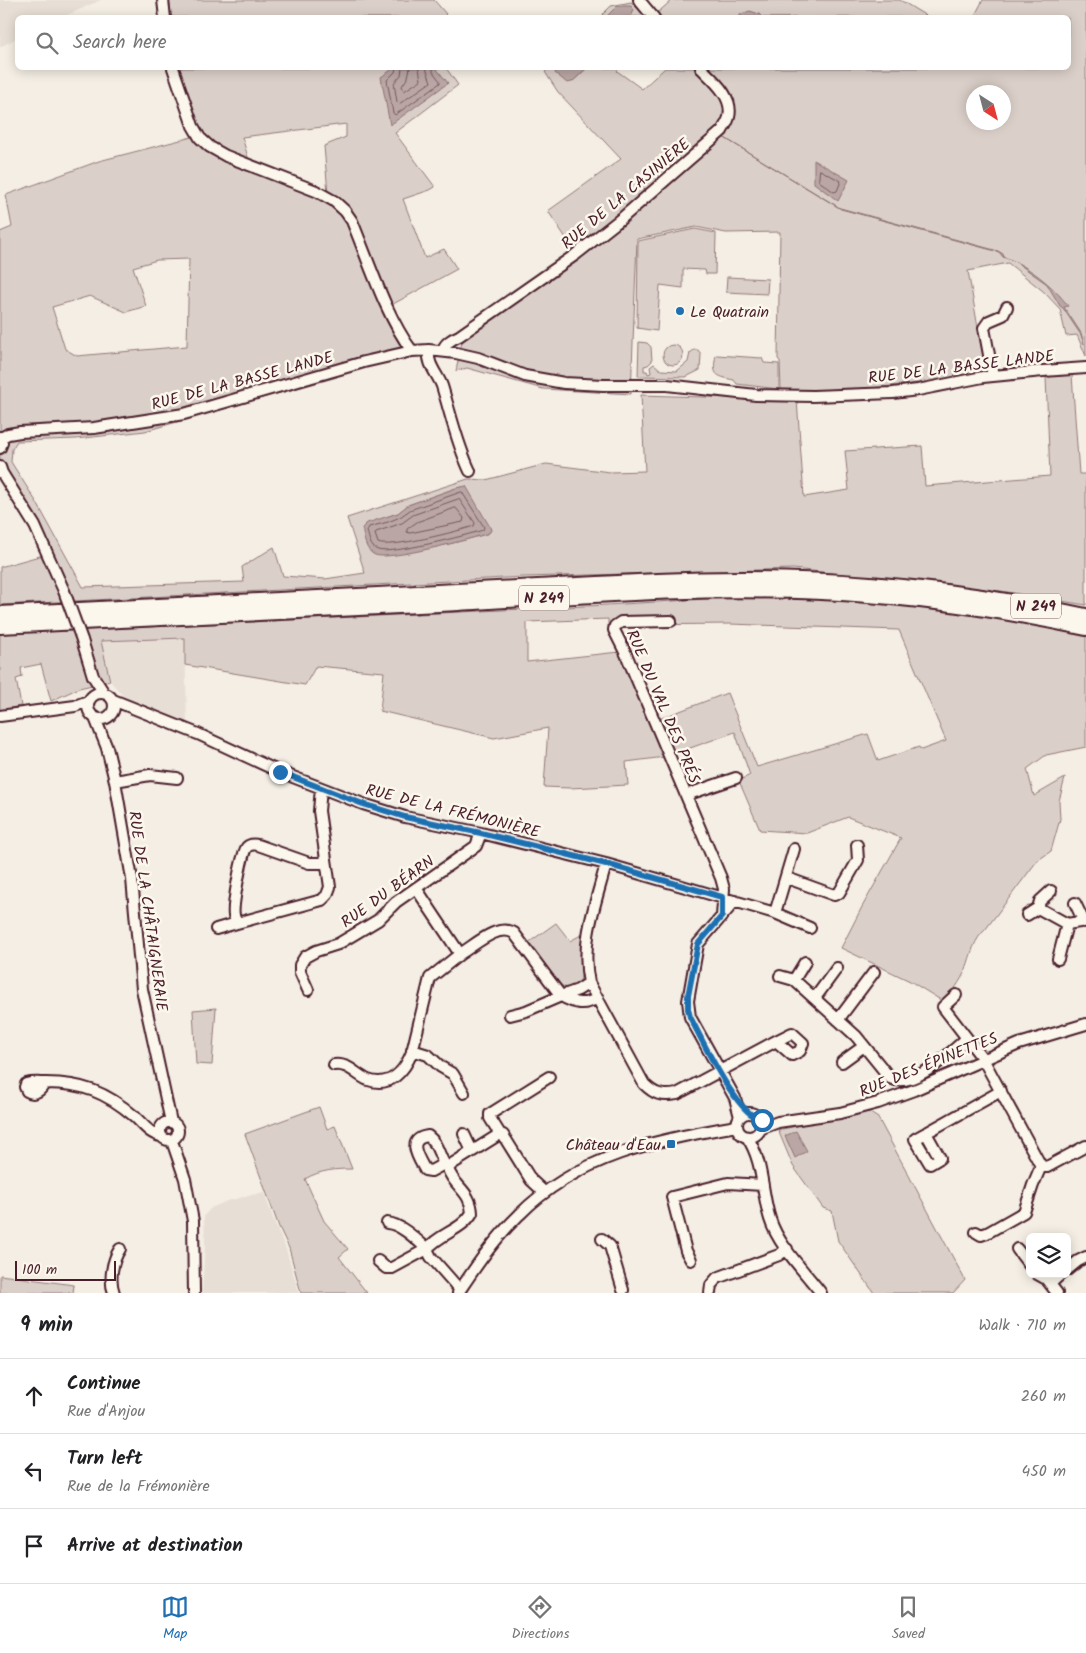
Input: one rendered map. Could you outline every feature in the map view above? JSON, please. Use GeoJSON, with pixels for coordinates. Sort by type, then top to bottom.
{"type":"FeatureCollection","features":[{"type":"Feature","properties":{"kind":"highway","name":"N 249"},"geometry":{"type":"LineString","coordinates":[[0,614],[658,581],[767,578],[823,580],[939,590],[1027,604],[1086,616]]}},
{"type":"Feature","properties":{"kind":"highway","name":"N 249"},"geometry":{"type":"LineString","coordinates":[[0,626],[650,593],[779,590],[848,593],[938,602],[998,611],[1086,628]]}},
{"type":"Feature","properties":{"kind":"street"},"geometry":{"type":"LineString","coordinates":[[164,0],[165,15]]}},
{"type":"Feature","properties":{"kind":"street"},"geometry":{"type":"LineString","coordinates":[[639,0],[652,15]]}},
{"type":"Feature","properties":{"kind":"street"},"geometry":{"type":"LineString","coordinates":[[174,70],[193,126],[200,138],[210,148],[316,192],[334,201],[345,211],[352,221],[390,313],[412,351]]}},
{"type":"Feature","properties":{"kind":"street","name":"RUE DE LA CASINIÈRE"},"geometry":{"type":"LineString","coordinates":[[443,351],[446,343],[459,336],[575,255],[622,218],[722,131],[729,118],[730,107],[721,87],[703,70]]}},
{"type":"Feature","properties":{"kind":"street"},"geometry":{"type":"LineString","coordinates":[[992,376],[984,328],[989,321],[1003,315],[1007,307]]}},
{"type":"Feature","properties":{"kind":"street"},"geometry":{"type":"LineString","coordinates":[[456,353],[456,343],[459,336]]}},
{"type":"Feature","properties":{"kind":"street"},"geometry":{"type":"LineString","coordinates":[[429,350],[429,360],[441,384],[458,443],[470,471]]}},
{"type":"Feature","properties":{"kind":"street","name":"RUE DE LA BASSE LANDE"},"geometry":{"type":"LineString","coordinates":[[0,441],[8,434],[20,432],[101,427],[184,414],[364,362],[412,351],[429,350],[456,353],[490,362],[525,376],[555,382],[603,385],[668,385],[702,388],[714,384],[779,394],[813,396],[918,390],[992,376],[1043,370],[1086,368]]}},
{"type":"Feature","properties":{"kind":"street","name":"RUE DE LA CHÂTAIGNERAIE"},"geometry":{"type":"LineString","coordinates":[[0,467],[35,526],[64,591],[93,676],[104,693],[113,700],[114,708],[101,715]]}},
{"type":"Feature","properties":{"kind":"street","name":"RUE DU VAL DES PRÉS"},"geometry":{"type":"LineString","coordinates":[[671,621],[622,622],[615,626],[614,630],[626,654],[723,885],[722,916]]}},
{"type":"Feature","properties":{"kind":"street","name":"RUE DE LA CHÂTAIGNERAIE"},"geometry":{"type":"LineString","coordinates":[[93,676],[90,698],[101,715],[102,734],[115,781],[132,879],[142,989],[165,1128],[176,1124],[179,1130],[178,1135],[172,1141]]}},
{"type":"Feature","properties":{"kind":"street"},"geometry":{"type":"LineString","coordinates":[[0,716],[75,706],[96,693],[104,693]]}},
{"type":"Feature","properties":{"kind":"street","name":"RUE DE LA FRÉMONIÈRE"},"geometry":{"type":"LineString","coordinates":[[113,700],[363,804],[405,817],[481,833],[606,864],[775,913],[810,928]]}},
{"type":"Feature","properties":{"kind":"street"},"geometry":{"type":"LineString","coordinates":[[75,706],[101,715],[134,709]]}},
{"type":"Feature","properties":{"kind":"street"},"geometry":{"type":"LineString","coordinates":[[115,781],[150,775],[177,778]]}},
{"type":"Feature","properties":{"kind":"street","name":"RUE DU VAL DES PRÉS"},"geometry":{"type":"LineString","coordinates":[[686,795],[736,778]]}},
{"type":"Feature","properties":{"kind":"street"},"geometry":{"type":"LineString","coordinates":[[216,929],[322,900],[327,895],[330,887],[318,811],[321,788]]}},
{"type":"Feature","properties":{"kind":"street","name":"RUE DU BÉARN"},"geometry":{"type":"LineString","coordinates":[[308,990],[300,972],[300,965],[305,957],[316,951],[338,944],[378,920],[396,902],[476,846],[481,833]]}},
{"type":"Feature","properties":{"kind":"street"},"geometry":{"type":"LineString","coordinates":[[237,922],[234,915],[237,886],[244,853],[248,846],[258,845],[309,864],[325,863]]}},
{"type":"Feature","properties":{"kind":"street"},"geometry":{"type":"LineString","coordinates":[[786,878],[834,895],[839,893],[858,860],[857,846]]}},
{"type":"Feature","properties":{"kind":"street"},"geometry":{"type":"LineString","coordinates":[[775,913],[794,849]]}},
{"type":"Feature","properties":{"kind":"street"},"geometry":{"type":"LineString","coordinates":[[606,864],[589,928],[586,947],[589,983],[644,1084],[651,1092],[664,1096],[676,1094],[776,1041]]}},
{"type":"Feature","properties":{"kind":"street"},"geometry":{"type":"LineString","coordinates":[[416,888],[460,954]]}},
{"type":"Feature","properties":{"kind":"street"},"geometry":{"type":"LineString","coordinates":[[1027,915],[1038,908],[1040,901],[1050,891]]}},
{"type":"Feature","properties":{"kind":"street"},"geometry":{"type":"LineString","coordinates":[[735,901],[698,944],[688,1001],[690,1017],[750,1125],[769,1218],[774,1229],[820,1293]]}},
{"type":"Feature","properties":{"kind":"street"},"geometry":{"type":"LineString","coordinates":[[1038,908],[1067,924],[1085,922],[1075,903]]}},
{"type":"Feature","properties":{"kind":"street"},"geometry":{"type":"LineString","coordinates":[[1058,959],[1067,924]]}},
{"type":"Feature","properties":{"kind":"street"},"geometry":{"type":"LineString","coordinates":[[334,1065],[339,1064],[353,1069],[368,1080],[376,1081],[398,1076],[408,1064],[430,978],[460,954],[493,932],[508,929],[514,933],[561,996],[580,1004],[587,1004],[598,998]]}},
{"type":"Feature","properties":{"kind":"street"},"geometry":{"type":"LineString","coordinates":[[794,980],[805,962]]}},
{"type":"Feature","properties":{"kind":"street"},"geometry":{"type":"LineString","coordinates":[[815,998],[837,968]]}},
{"type":"Feature","properties":{"kind":"street"},"geometry":{"type":"LineString","coordinates":[[838,1020],[874,972]]}},
{"type":"Feature","properties":{"kind":"street"},"geometry":{"type":"LineString","coordinates":[[780,976],[794,980],[815,998],[856,1036],[890,1078],[895,1081],[911,1078],[932,1067],[967,1038]]}},
{"type":"Feature","properties":{"kind":"street"},"geometry":{"type":"LineString","coordinates":[[510,1015],[526,1011],[578,990],[589,983]]}},
{"type":"Feature","properties":{"kind":"street"},"geometry":{"type":"LineString","coordinates":[[956,996],[943,1007],[983,1059],[1041,1166],[1047,1168],[1086,1146]]}},
{"type":"Feature","properties":{"kind":"street","name":"RUE DES ÉPINETTES"},"geometry":{"type":"LineString","coordinates":[[459,1292],[504,1230],[519,1214],[544,1192],[581,1169],[636,1147],[668,1138],[833,1114],[874,1104],[914,1090],[1025,1041],[1086,1024]]}},
{"type":"Feature","properties":{"kind":"street"},"geometry":{"type":"LineString","coordinates":[[842,1062],[864,1046]]}},
{"type":"Feature","properties":{"kind":"street"},"geometry":{"type":"LineString","coordinates":[[412,1050],[428,1055],[452,1074],[464,1093]]}},
{"type":"Feature","properties":{"kind":"street"},"geometry":{"type":"LineString","coordinates":[[544,1192],[532,1180],[506,1138],[500,1134],[490,1118],[490,1114],[549,1077]]}},
{"type":"Feature","properties":{"kind":"street"},"geometry":{"type":"LineString","coordinates":[[45,1083],[64,1082],[93,1090],[115,1101],[152,1133],[165,1128],[167,1140],[172,1141],[185,1179],[193,1221],[194,1293]]}},
{"type":"Feature","properties":{"kind":"street"},"geometry":{"type":"LineString","coordinates":[[926,1133],[1001,1091]]}},
{"type":"Feature","properties":{"kind":"street"},"geometry":{"type":"LineString","coordinates":[[464,1134],[472,1151]]}},
{"type":"Feature","properties":{"kind":"street"},"geometry":{"type":"LineString","coordinates":[[378,1261],[386,1268],[392,1268],[427,1249],[441,1237],[462,1226],[472,1213],[471,1201],[453,1180],[446,1167],[500,1134]]}},
{"type":"Feature","properties":{"kind":"street"},"geometry":{"type":"LineString","coordinates":[[976,1232],[981,1235],[987,1233],[1024,1212],[1041,1166]]}},
{"type":"Feature","properties":{"kind":"street"},"geometry":{"type":"LineString","coordinates":[[691,1260],[686,1251],[672,1197],[728,1183],[763,1185]]}},
{"type":"Feature","properties":{"kind":"street"},"geometry":{"type":"LineString","coordinates":[[387,1223],[394,1224],[414,1237],[427,1249],[431,1257],[459,1292]]}},
{"type":"Feature","properties":{"kind":"street"},"geometry":{"type":"LineString","coordinates":[[602,1239],[610,1246],[624,1292]]}},
{"type":"Feature","properties":{"kind":"street"},"geometry":{"type":"LineString","coordinates":[[114,1293],[111,1286],[114,1257],[120,1249]]}},
{"type":"Feature","properties":{"kind":"street"},"geometry":{"type":"LineString","coordinates":[[710,1293],[711,1285],[717,1278],[779,1255],[787,1249]]}},
{"type":"Feature","properties":{"kind":"street"},"geometry":{"type":"LineString","coordinates":[[1017,1249],[1026,1261]]}},
{"type":"Feature","properties":{"kind":"street"},"geometry":{"type":"LineString","coordinates":[[1071,1267],[1086,1257]]}},
{"type":"Feature","properties":{"kind":"street"},"geometry":{"type":"LineString","coordinates":[[1044,1278],[1051,1283],[1057,1293]]}},
{"type":"Feature","properties":{"kind":"street"},"geometry":{"type":"LineString","coordinates":[[1051,1283],[1057,1278]]}},
{"type":"Feature","properties":{"kind":"shaded area"},"geometry":{"type":"Polygon","coordinates":[[[0,0],[101,0],[67,15],[15,15],[15,39],[0,47],[0,0]]]}},
{"type":"Feature","properties":{"kind":"shaded area"},"geometry":{"type":"Polygon","coordinates":[[[169,0],[434,0],[446,14],[445,15],[171,15],[169,0]]]}},
{"type":"Feature","properties":{"kind":"shaded area"},"geometry":{"type":"Polygon","coordinates":[[[672,0],[900,0],[925,15],[655,15],[672,0]]]}},
{"type":"Feature","properties":{"kind":"shaded area"},"geometry":{"type":"Polygon","coordinates":[[[983,0],[1086,0],[1086,356],[1077,335],[1066,336],[1060,309],[1043,291],[1008,263],[968,271],[986,373],[884,387],[807,391],[781,390],[780,361],[778,359],[780,232],[726,233],[696,227],[637,239],[631,394],[543,389],[467,368],[456,371],[463,337],[578,256],[548,211],[621,159],[558,92],[545,72],[548,70],[556,70],[572,82],[585,70],[617,71],[642,89],[663,70],[1071,70],[1071,15],[975,15],[983,0]]]}},
{"type":"Feature","properties":{"kind":"shaded area"},"geometry":{"type":"Polygon","coordinates":[[[631,2],[644,15],[630,15],[617,6],[608,15],[602,15],[611,6],[631,2]]]}},
{"type":"Feature","properties":{"kind":"shaded area"},"geometry":{"type":"Polygon","coordinates":[[[171,70],[447,70],[458,85],[395,133],[435,187],[403,199],[425,258],[444,249],[457,269],[384,309],[403,348],[336,365],[337,377],[145,431],[76,439],[17,441],[12,449],[11,462],[37,503],[83,587],[244,582],[242,567],[274,547],[283,576],[325,579],[365,573],[347,518],[468,479],[486,480],[546,464],[610,472],[645,471],[641,395],[797,400],[804,497],[849,490],[845,451],[922,446],[925,486],[1050,476],[1046,377],[1072,375],[1079,474],[1086,474],[1086,605],[1001,591],[793,569],[523,577],[0,605],[0,567],[43,555],[23,514],[0,478],[0,232],[12,227],[6,195],[99,161],[192,137],[171,70]],[[346,124],[242,137],[250,164],[328,193],[324,146],[346,137],[346,124]],[[189,259],[157,260],[133,267],[146,306],[126,312],[90,296],[52,307],[65,349],[77,356],[187,346],[189,259]],[[456,488],[408,505],[398,513],[386,517],[383,556],[450,544],[489,533],[491,530],[456,488]]]}},
{"type":"Feature","properties":{"kind":"shaded area"},"geometry":{"type":"Polygon","coordinates":[[[695,229],[716,233],[715,274],[706,274],[705,270],[683,269],[683,288],[660,285],[657,331],[637,328],[638,241],[695,229]]]}},
{"type":"Feature","properties":{"kind":"shaded area"},"geometry":{"type":"Polygon","coordinates":[[[727,277],[768,279],[767,294],[726,292],[727,277]]]}},
{"type":"Feature","properties":{"kind":"shaded area"},"geometry":{"type":"Polygon","coordinates":[[[639,342],[647,343],[651,347],[652,361],[644,366],[644,371],[647,371],[648,374],[651,373],[650,367],[654,364],[661,370],[677,371],[688,362],[690,353],[694,350],[698,350],[701,354],[700,370],[686,377],[638,376],[639,342]]]}},
{"type":"Feature","properties":{"kind":"shaded area"},"geometry":{"type":"Polygon","coordinates":[[[673,345],[680,348],[683,355],[680,362],[673,365],[666,362],[663,355],[666,348],[673,345]]]}},
{"type":"Feature","properties":{"kind":"shaded area"},"geometry":{"type":"Polygon","coordinates":[[[716,355],[762,358],[764,363],[779,364],[779,389],[737,384],[734,380],[719,376],[716,374],[714,367],[716,355]]]}},
{"type":"Feature","properties":{"kind":"shaded area"},"geometry":{"type":"Polygon","coordinates":[[[739,597],[832,600],[965,612],[1086,636],[1086,747],[1046,755],[1027,769],[1034,796],[1065,778],[1059,801],[1060,819],[1051,851],[1037,861],[978,938],[964,974],[944,1002],[910,981],[841,948],[901,838],[848,817],[807,833],[760,830],[739,781],[750,775],[735,732],[665,757],[626,762],[628,785],[570,788],[544,787],[548,728],[494,738],[380,711],[384,672],[316,666],[305,685],[185,665],[185,638],[101,641],[110,681],[79,688],[51,701],[41,664],[21,668],[22,677],[16,679],[21,706],[0,710],[0,634],[739,597]],[[608,619],[527,622],[527,662],[619,652],[608,627],[608,619]],[[730,624],[628,625],[620,628],[659,719],[727,693],[757,767],[868,734],[878,761],[919,747],[921,750],[946,741],[899,630],[730,624]]]}},
{"type":"Feature","properties":{"kind":"shaded area"},"geometry":{"type":"Polygon","coordinates":[[[185,638],[187,724],[124,697],[110,681],[101,641],[185,638]]]}},
{"type":"Feature","properties":{"kind":"shaded area"},"geometry":{"type":"Polygon","coordinates":[[[556,923],[570,941],[582,936],[580,981],[570,988],[558,983],[528,943],[556,923]]]}},
{"type":"Feature","properties":{"kind":"shaded area"},"geometry":{"type":"Polygon","coordinates":[[[216,1008],[212,1065],[196,1064],[193,1010],[216,1008]]]}},
{"type":"Feature","properties":{"kind":"shaded area"},"geometry":{"type":"Polygon","coordinates":[[[319,1107],[327,1129],[335,1126],[352,1169],[328,1171],[305,1179],[324,1221],[348,1249],[339,1257],[367,1293],[301,1293],[289,1248],[279,1227],[245,1134],[319,1107]]]}},
{"type":"Feature","properties":{"kind":"shaded area"},"geometry":{"type":"Polygon","coordinates":[[[867,1111],[878,1118],[965,1280],[953,1293],[874,1293],[838,1241],[832,1211],[823,1208],[793,1166],[778,1130],[867,1111]]]}},
{"type":"Feature","properties":{"kind":"shaded area"},"geometry":{"type":"Polygon","coordinates":[[[264,1192],[286,1249],[299,1293],[202,1293],[205,1245],[204,1216],[211,1208],[227,1201],[264,1192]]]}},
{"type":"Feature","properties":{"kind":"shaded area"},"geometry":{"type":"Polygon","coordinates":[[[0,1275],[74,1285],[73,1293],[0,1293],[0,1275]]]}},
{"type":"Feature","properties":{"kind":"water"},"geometry":{"type":"Polygon","coordinates":[[[617,6],[631,6],[634,10],[632,15],[608,15],[617,6]]]}},
{"type":"Feature","properties":{"kind":"water"},"geometry":{"type":"Polygon","coordinates":[[[750,11],[760,15],[740,15],[750,11]]]}},
{"type":"Feature","properties":{"kind":"water"},"geometry":{"type":"Polygon","coordinates":[[[391,70],[438,70],[448,83],[390,125],[381,77],[391,70]]]}},
{"type":"Feature","properties":{"kind":"water"},"geometry":{"type":"Polygon","coordinates":[[[556,70],[585,70],[572,82],[567,83],[555,73],[556,70]]]}},
{"type":"Feature","properties":{"kind":"water"},"geometry":{"type":"Polygon","coordinates":[[[723,137],[840,208],[998,251],[1003,254],[1004,257],[1014,261],[1003,257],[999,252],[841,209],[723,137]]]}},
{"type":"Feature","properties":{"kind":"water"},"geometry":{"type":"Polygon","coordinates":[[[814,160],[849,180],[838,201],[814,183],[814,160]]]}},
{"type":"Feature","properties":{"kind":"water"},"geometry":{"type":"Polygon","coordinates":[[[1017,263],[1031,271],[1047,284],[1017,263]]]}},
{"type":"Feature","properties":{"kind":"water"},"geometry":{"type":"Polygon","coordinates":[[[1047,284],[1068,306],[1064,307],[1081,333],[1084,344],[1081,335],[1047,284]]]}},
{"type":"Feature","properties":{"kind":"water"},"geometry":{"type":"Polygon","coordinates":[[[466,486],[490,527],[489,533],[466,540],[396,555],[375,555],[369,550],[362,528],[367,523],[398,513],[408,505],[466,486]]]}},
{"type":"Feature","properties":{"kind":"water"},"geometry":{"type":"Polygon","coordinates":[[[796,1131],[807,1151],[795,1158],[785,1136],[796,1131]]]}},
{"type":"Feature","properties":{"kind":"place","name":"Le Quatrain"},"geometry":{"type":"Point","coordinates":[680,311]}},
{"type":"Feature","properties":{"kind":"place","name":"Château d'Eau"},"geometry":{"type":"Point","coordinates":[671,1144]}},
{"type":"Feature","properties":{"kind":"route"},"geometry":{"type":"LineString","coordinates":[[280,772],[363,804],[405,817],[481,833],[606,864],[722,897],[722,916],[698,944],[690,980],[688,1009],[690,1017],[735,1098],[751,1114],[762,1120]]}}]}
